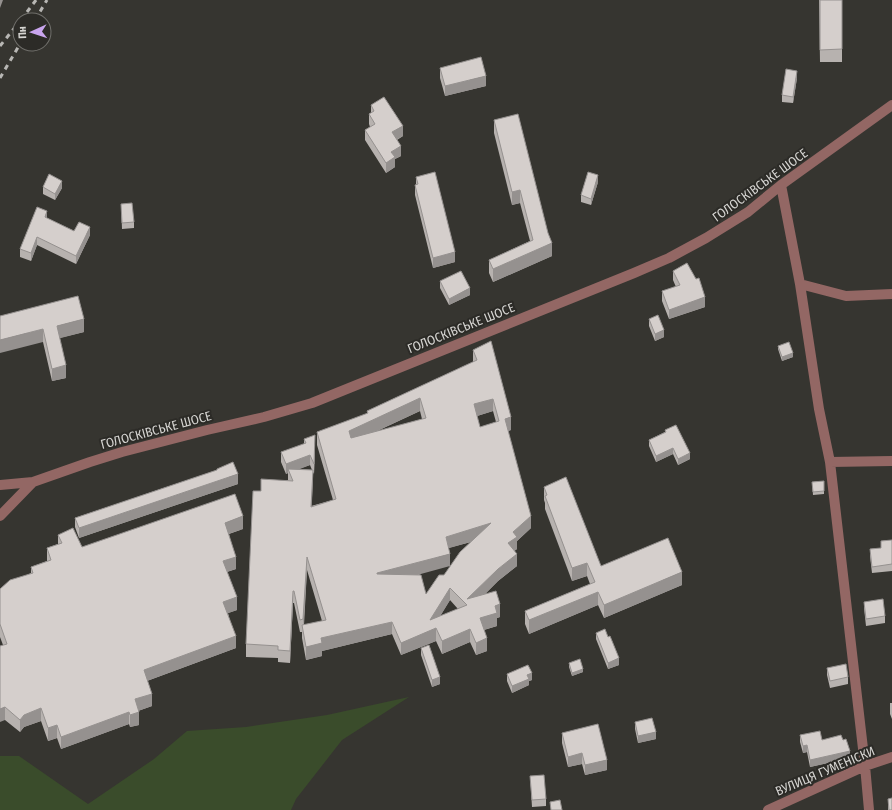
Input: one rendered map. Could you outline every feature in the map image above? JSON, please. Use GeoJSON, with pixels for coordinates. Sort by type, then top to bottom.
{"type":"FeatureCollection","features":[{"type":"Feature","properties":{"kind":"street","name":"ГОЛОСКІВСЬКЕ ШОСЕ"},"geometry":{"type":"LineString","coordinates":[[0,485],[33,482],[90,462],[207,430],[264,417],[312,403],[613,282],[669,258],[706,238],[748,212],[781,185],[892,105]]}},
{"type":"Feature","properties":{"kind":"street"},"geometry":{"type":"LineString","coordinates":[[781,185],[800,284],[819,409],[830,462],[869,810]]}},
{"type":"Feature","properties":{"kind":"street"},"geometry":{"type":"LineString","coordinates":[[800,284],[846,296],[892,294]]}},
{"type":"Feature","properties":{"kind":"street"},"geometry":{"type":"LineString","coordinates":[[830,462],[892,460]]}},
{"type":"Feature","properties":{"kind":"street"},"geometry":{"type":"LineString","coordinates":[[0,516],[33,482]]}},
{"type":"Feature","properties":{"kind":"street","name":"ВУЛИЦЯ ГУМЕНІСКИ"},"geometry":{"type":"LineString","coordinates":[[768,810],[865,766],[892,757]]}},
{"type":"Feature","properties":{"kind":"green space"},"geometry":{"type":"Polygon","coordinates":[[[409,697],[342,740],[296,799],[291,810],[0,810],[0,756],[19,756],[88,804],[154,759],[187,731],[246,727],[327,715],[409,697]]]}},
{"type":"Feature","properties":{"kind":"building"},"geometry":{"type":"Polygon","coordinates":[[[820,0],[842,0],[842,49],[820,50],[820,0]]]}},
{"type":"Feature","properties":{"kind":"building"},"geometry":{"type":"Polygon","coordinates":[[[481,57],[486,76],[445,86],[440,68],[481,57]]]}},
{"type":"Feature","properties":{"kind":"building"},"geometry":{"type":"Polygon","coordinates":[[[786,69],[797,71],[793,97],[782,95],[786,69]]]}},
{"type":"Feature","properties":{"kind":"building"},"geometry":{"type":"Polygon","coordinates":[[[384,97],[403,126],[392,132],[401,146],[391,152],[395,157],[386,163],[365,130],[375,124],[369,114],[374,111],[371,105],[384,97]]]}},
{"type":"Feature","properties":{"kind":"building"},"geometry":{"type":"Polygon","coordinates":[[[518,114],[548,233],[552,243],[493,269],[489,260],[533,240],[520,190],[512,192],[494,120],[518,114]]]}},
{"type":"Feature","properties":{"kind":"building"},"geometry":{"type":"Polygon","coordinates":[[[435,172],[455,252],[433,258],[415,185],[418,184],[416,177],[435,172]]]}},
{"type":"Feature","properties":{"kind":"building"},"geometry":{"type":"Polygon","coordinates":[[[588,172],[598,175],[591,199],[581,195],[588,172]]]}},
{"type":"Feature","properties":{"kind":"building"},"geometry":{"type":"Polygon","coordinates":[[[49,174],[62,181],[55,194],[43,187],[49,174]]]}},
{"type":"Feature","properties":{"kind":"building"},"geometry":{"type":"Polygon","coordinates":[[[132,203],[134,222],[122,223],[121,204],[132,203]]]}},
{"type":"Feature","properties":{"kind":"building"},"geometry":{"type":"Polygon","coordinates":[[[37,207],[47,211],[45,217],[74,231],[79,222],[90,227],[76,256],[37,237],[31,253],[20,249],[37,207]]]}},
{"type":"Feature","properties":{"kind":"building"},"geometry":{"type":"Polygon","coordinates":[[[687,263],[696,279],[699,278],[705,297],[669,310],[662,291],[680,285],[673,271],[687,263]]]}},
{"type":"Feature","properties":{"kind":"building"},"geometry":{"type":"Polygon","coordinates":[[[461,271],[470,288],[449,299],[440,281],[461,271]]]}},
{"type":"Feature","properties":{"kind":"building"},"geometry":{"type":"Polygon","coordinates":[[[78,296],[84,319],[57,326],[66,365],[52,369],[43,329],[0,340],[0,316],[78,296]]]}},
{"type":"Feature","properties":{"kind":"building"},"geometry":{"type":"Polygon","coordinates":[[[658,315],[664,330],[655,334],[649,319],[658,315]]]}},
{"type":"Feature","properties":{"kind":"building"},"geometry":{"type":"Polygon","coordinates":[[[491,341],[511,417],[505,419],[531,516],[513,532],[517,537],[508,543],[517,554],[498,569],[467,599],[496,591],[500,604],[495,606],[497,613],[480,618],[487,638],[476,643],[470,629],[442,641],[436,628],[401,643],[392,622],[321,638],[322,643],[306,647],[302,625],[326,620],[307,557],[303,619],[300,620],[293,591],[290,651],[278,650],[278,646],[246,644],[253,491],[261,491],[261,479],[293,481],[288,469],[313,470],[311,507],[336,499],[317,432],[368,413],[367,411],[477,360],[473,350],[491,341]],[[420,398],[349,431],[351,438],[426,418],[420,398]],[[493,399],[474,404],[480,427],[499,421],[493,399]],[[491,523],[446,537],[450,554],[377,574],[421,575],[426,594],[439,575],[444,575],[460,552],[491,523]],[[450,588],[430,620],[467,605],[450,588]]]}},
{"type":"Feature","properties":{"kind":"building"},"geometry":{"type":"Polygon","coordinates":[[[789,342],[793,353],[782,357],[778,346],[789,342]]]}},
{"type":"Feature","properties":{"kind":"building"},"geometry":{"type":"Polygon","coordinates":[[[676,425],[690,453],[678,459],[673,448],[656,456],[649,440],[666,432],[665,430],[676,425]]]}},
{"type":"Feature","properties":{"kind":"building"},"geometry":{"type":"Polygon","coordinates":[[[315,435],[314,464],[310,455],[286,464],[281,452],[306,443],[304,439],[315,435]]]}},
{"type":"Feature","properties":{"kind":"building"},"geometry":{"type":"Polygon","coordinates":[[[233,462],[238,474],[79,528],[75,518],[217,470],[233,462]]]}},
{"type":"Feature","properties":{"kind":"building"},"geometry":{"type":"Polygon","coordinates":[[[566,477],[601,566],[668,538],[682,572],[604,605],[598,592],[529,620],[525,611],[595,582],[587,563],[572,568],[545,496],[547,495],[544,487],[566,477]]]}},
{"type":"Feature","properties":{"kind":"building"},"geometry":{"type":"Polygon","coordinates":[[[824,481],[824,491],[813,492],[812,482],[824,481]]]}},
{"type":"Feature","properties":{"kind":"building"},"geometry":{"type":"Polygon","coordinates":[[[235,494],[243,516],[225,523],[236,557],[223,561],[237,597],[223,602],[236,636],[144,670],[152,694],[135,699],[139,712],[130,715],[129,712],[61,737],[57,725],[48,728],[41,708],[24,715],[20,720],[5,707],[0,709],[0,646],[7,644],[0,624],[0,589],[10,580],[33,573],[31,567],[51,560],[47,548],[62,543],[58,535],[73,528],[82,547],[235,494]]]}},
{"type":"Feature","properties":{"kind":"building"},"geometry":{"type":"Polygon","coordinates":[[[892,540],[892,564],[872,567],[870,549],[881,548],[881,541],[892,540]]]}},
{"type":"Feature","properties":{"kind":"building"},"geometry":{"type":"Polygon","coordinates":[[[883,599],[885,616],[866,619],[864,602],[883,599]]]}},
{"type":"Feature","properties":{"kind":"building"},"geometry":{"type":"Polygon","coordinates":[[[605,629],[608,637],[610,636],[619,658],[608,663],[596,633],[605,629]]]}},
{"type":"Feature","properties":{"kind":"building"},"geometry":{"type":"Polygon","coordinates":[[[429,645],[440,677],[432,680],[421,648],[429,645]]]}},
{"type":"Feature","properties":{"kind":"building"},"geometry":{"type":"Polygon","coordinates":[[[580,659],[583,669],[572,673],[569,663],[580,659]]]}},
{"type":"Feature","properties":{"kind":"building"},"geometry":{"type":"Polygon","coordinates":[[[846,664],[848,677],[830,681],[827,668],[846,664]]]}},
{"type":"Feature","properties":{"kind":"building"},"geometry":{"type":"Polygon","coordinates":[[[528,665],[532,673],[527,675],[529,679],[512,686],[507,674],[528,665]]]}},
{"type":"Feature","properties":{"kind":"building"},"geometry":{"type":"Polygon","coordinates":[[[652,718],[656,732],[638,736],[635,722],[652,718]]]}},
{"type":"Feature","properties":{"kind":"building"},"geometry":{"type":"Polygon","coordinates":[[[598,724],[607,760],[585,765],[582,753],[568,757],[562,733],[598,724]]]}},
{"type":"Feature","properties":{"kind":"building"},"geometry":{"type":"Polygon","coordinates":[[[820,731],[822,740],[841,735],[843,740],[846,739],[850,751],[810,760],[807,745],[803,746],[800,735],[820,731]]]}},
{"type":"Feature","properties":{"kind":"building"},"geometry":{"type":"Polygon","coordinates":[[[544,775],[546,799],[532,800],[530,776],[544,775]]]}},
{"type":"Feature","properties":{"kind":"building"},"geometry":{"type":"Polygon","coordinates":[[[892,798],[892,810],[889,810],[888,799],[892,798]]]}},
{"type":"Feature","properties":{"kind":"building"},"geometry":{"type":"Polygon","coordinates":[[[560,800],[562,810],[551,810],[550,802],[560,800]]]}},
{"type":"Feature","properties":{"kind":"railway"},"geometry":{"type":"LineString","coordinates":[[27,12],[36,0]]}},
{"type":"Feature","properties":{"kind":"railway"},"geometry":{"type":"LineString","coordinates":[[40,12],[47,0]]}},
{"type":"Feature","properties":{"kind":"railway"},"geometry":{"type":"LineString","coordinates":[[0,46],[12,31]]}},
{"type":"Feature","properties":{"kind":"railway"},"geometry":{"type":"LineString","coordinates":[[0,78],[15,52]]}}]}
